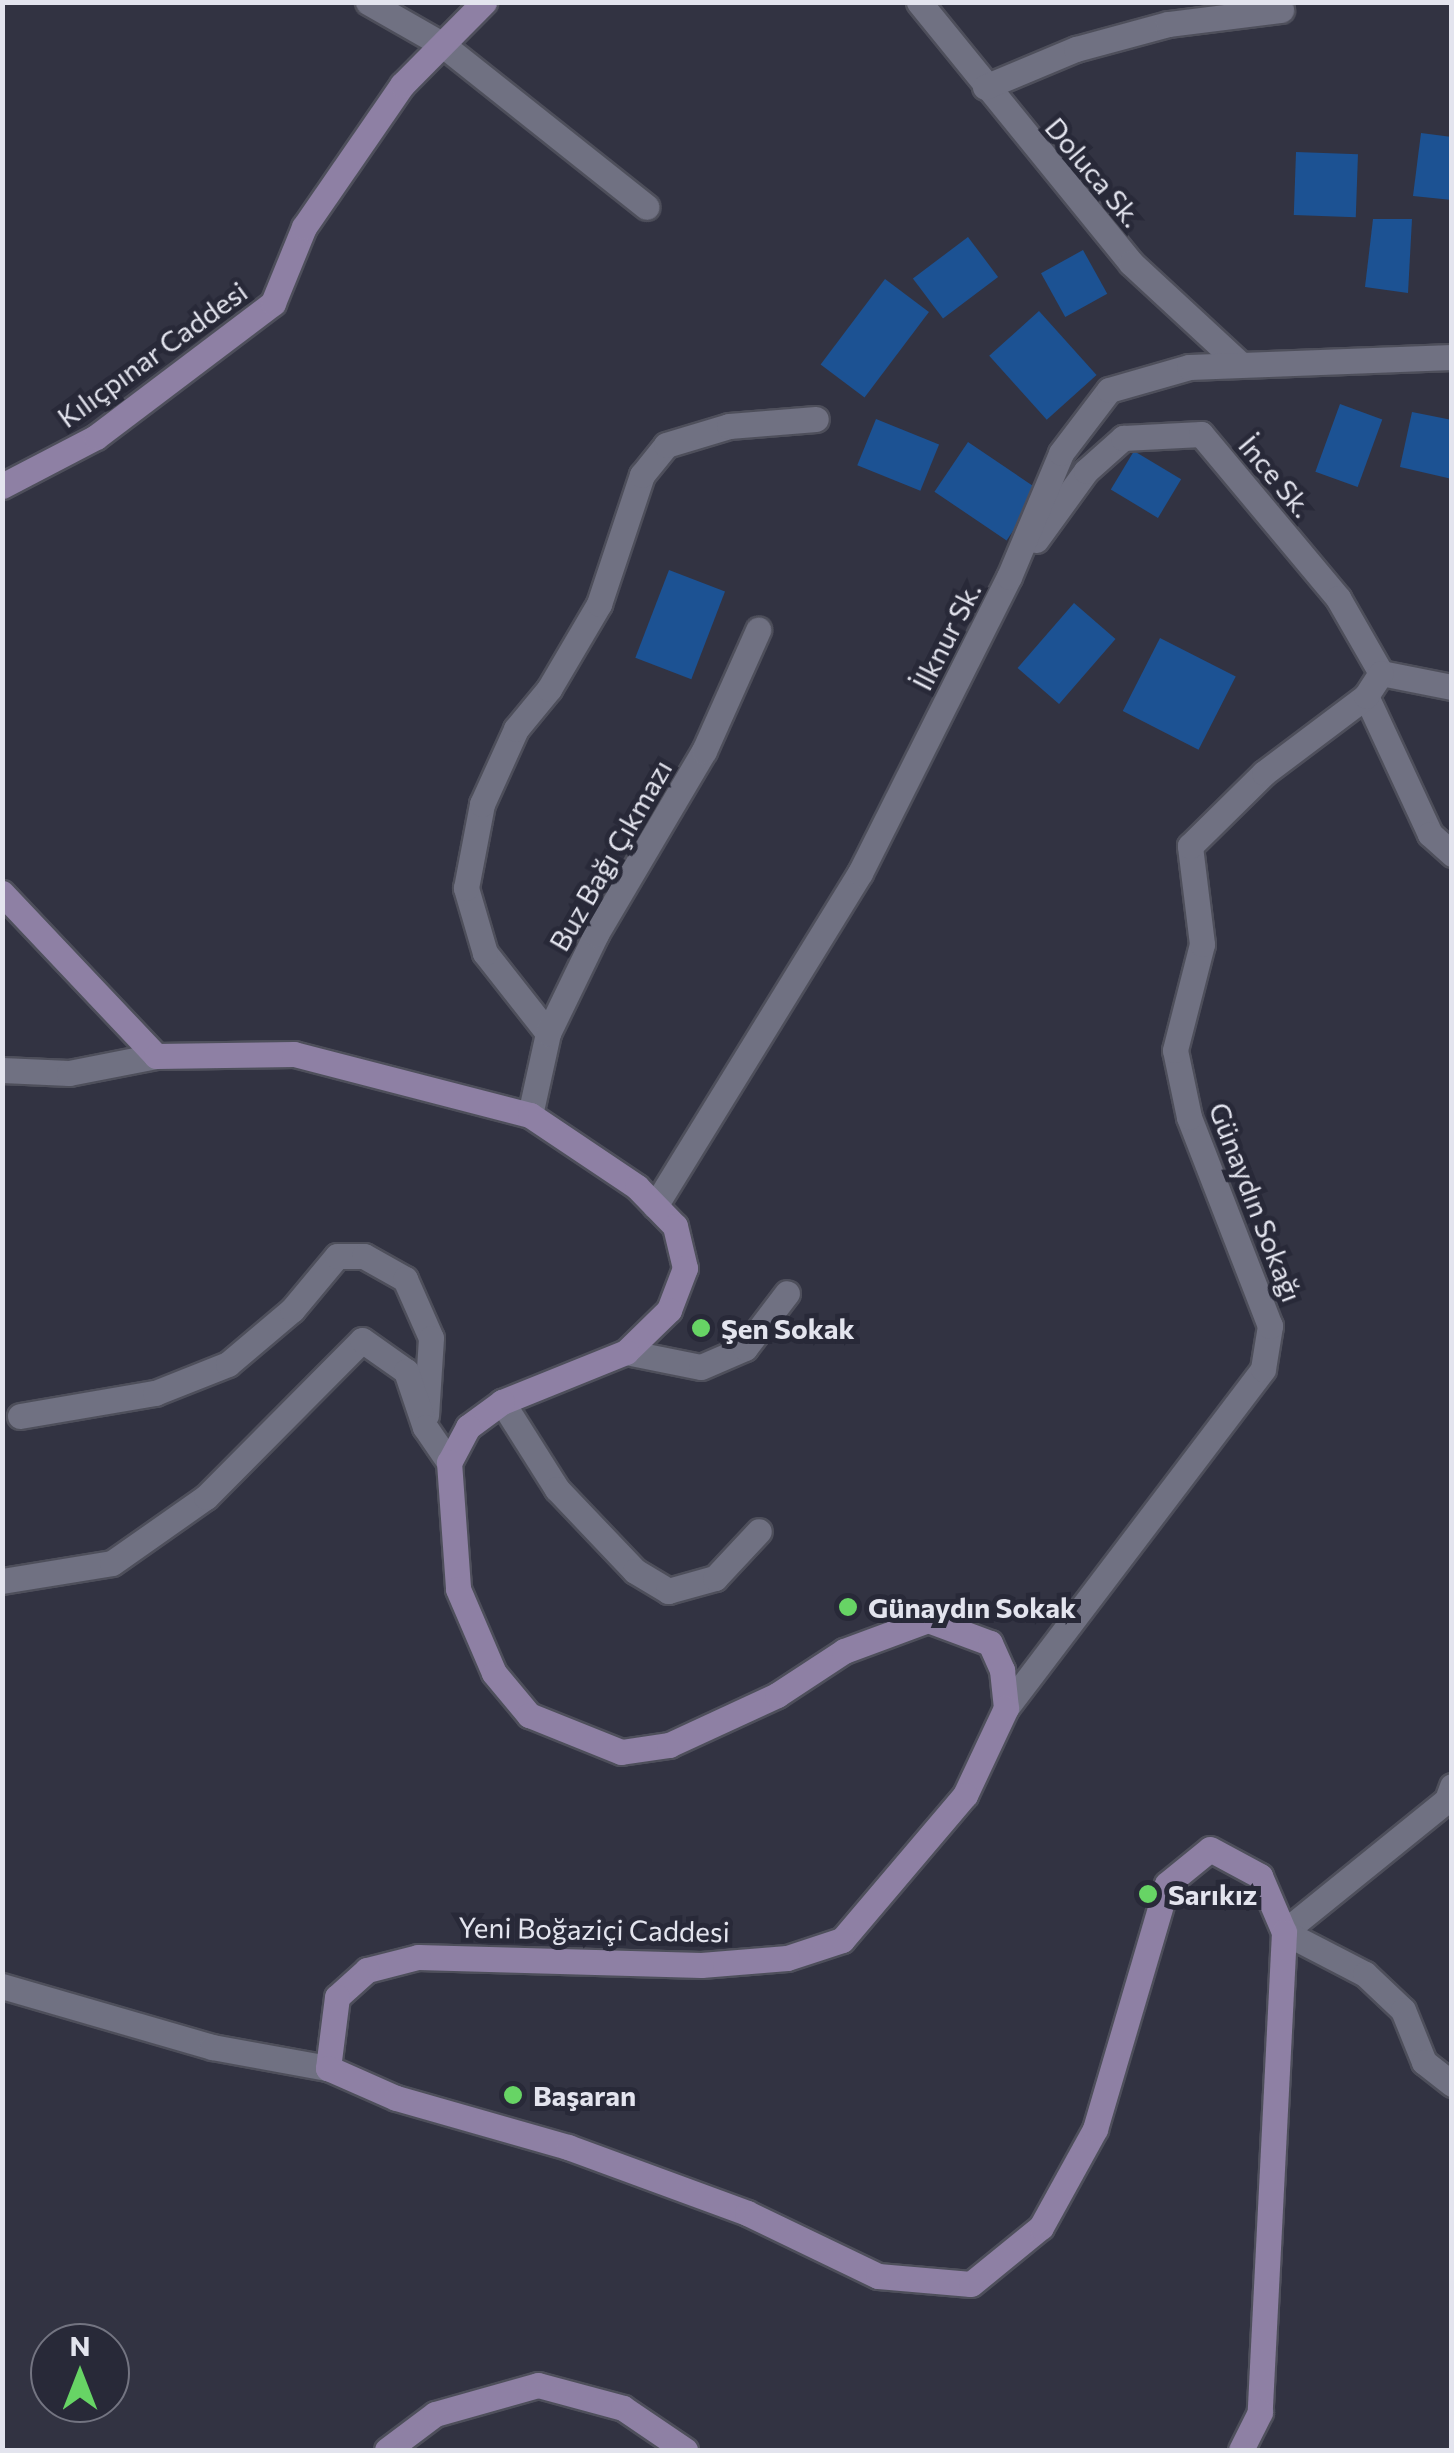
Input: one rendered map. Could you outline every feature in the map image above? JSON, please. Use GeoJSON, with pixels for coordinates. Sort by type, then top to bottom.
{"type":"FeatureCollection","features":[{"type":"Feature","properties":{"kind":"street"},"geometry":{"type":"LineString","coordinates":[[368,2],[444,45],[647,207]]}},
{"type":"Feature","properties":{"kind":"street","name":"Kılıçpınar Caddesi"},"geometry":{"type":"LineString","coordinates":[[2,486],[96,437],[274,303],[304,227],[402,84],[484,2]]}},
{"type":"Feature","properties":{"kind":"street","name":"Doluca Sk."},"geometry":{"type":"LineString","coordinates":[[919,2],[1130,264],[1240,364]]}},
{"type":"Feature","properties":{"kind":"street"},"geometry":{"type":"LineString","coordinates":[[985,87],[1076,49],[1168,24],[1281,10]]}},
{"type":"Feature","properties":{"kind":"street","name":"İlknur Sk."},"geometry":{"type":"LineString","coordinates":[[655,1206],[860,874],[1009,577],[1062,453],[1109,390],[1189,368],[1452,357]]}},
{"type":"Feature","properties":{"kind":"street"},"geometry":{"type":"LineString","coordinates":[[548,1033],[485,953],[466,888],[482,804],[516,729],[549,689],[598,604],[642,475],[666,445],[729,426],[816,419]]}},
{"type":"Feature","properties":{"kind":"street","name":"İnce Sk."},"geometry":{"type":"LineString","coordinates":[[1009,577],[1086,472],[1122,438],[1201,434],[1338,598],[1381,674]]}},
{"type":"Feature","properties":{"kind":"street","name":"Buz Bağı Çıkmazı"},"geometry":{"type":"LineString","coordinates":[[530,1115],[548,1033],[596,934],[704,751],[758,630]]}},
{"type":"Feature","properties":{"kind":"street"},"geometry":{"type":"LineString","coordinates":[[1381,674],[1452,687]]}},
{"type":"Feature","properties":{"kind":"street","name":"Günaydın Sokağı"},"geometry":{"type":"LineString","coordinates":[[1006,1708],[1263,1369],[1270,1326],[1189,1117],[1175,1050],[1202,944],[1190,846],[1264,773],[1366,696],[1381,674]]}},
{"type":"Feature","properties":{"kind":"street"},"geometry":{"type":"LineString","coordinates":[[1366,696],[1430,834],[1452,854]]}},
{"type":"Feature","properties":{"kind":"street"},"geometry":{"type":"LineString","coordinates":[[2,893],[156,1056]]}},
{"type":"Feature","properties":{"kind":"street"},"geometry":{"type":"LineString","coordinates":[[2,1070],[69,1074],[156,1056],[294,1054],[530,1115],[589,1150],[655,1206],[675,1226],[685,1268],[669,1310],[626,1352],[502,1402],[468,1427],[449,1462]]}},
{"type":"Feature","properties":{"kind":"street"},"geometry":{"type":"LineString","coordinates":[[20,1416],[154,1392],[228,1364],[292,1310],[336,1256],[364,1256],[405,1279],[431,1338],[425,1428]]}},
{"type":"Feature","properties":{"kind":"street"},"geometry":{"type":"LineString","coordinates":[[626,1352],[701,1367],[745,1348],[786,1292]]}},
{"type":"Feature","properties":{"kind":"street"},"geometry":{"type":"LineString","coordinates":[[2,1581],[112,1563],[206,1497],[362,1340],[406,1372],[425,1428],[449,1462],[458,1588],[494,1673],[529,1715],[581,1742],[621,1752],[669,1744],[777,1695],[844,1651],[928,1620],[958,1625],[990,1643],[1006,1708]]}},
{"type":"Feature","properties":{"kind":"street"},"geometry":{"type":"LineString","coordinates":[[502,1402],[557,1488],[635,1571],[668,1591],[715,1578],[759,1531]]}},
{"type":"Feature","properties":{"kind":"street","name":"Yeni Boğaziçi Caddesi"},"geometry":{"type":"LineString","coordinates":[[328,2068],[337,1996],[368,1970],[418,1957],[701,1965],[786,1958],[842,1940],[965,1794],[1006,1708]]}},
{"type":"Feature","properties":{"kind":"street"},"geometry":{"type":"LineString","coordinates":[[1284,1932],[1447,1800],[1452,1786]]}},
{"type":"Feature","properties":{"kind":"street"},"geometry":{"type":"LineString","coordinates":[[2,1986],[212,2046],[328,2068],[396,2098],[568,2147],[747,2213],[878,2276],[972,2284],[1040,2228],[1095,2130],[1167,1884],[1210,1848],[1260,1876],[1284,1932],[1260,2412],[1241,2450]]}},
{"type":"Feature","properties":{"kind":"street"},"geometry":{"type":"LineString","coordinates":[[1284,1932],[1365,1974],[1402,2010],[1424,2062],[1452,2084]]}},
{"type":"Feature","properties":{"kind":"street"},"geometry":{"type":"LineString","coordinates":[[386,2450],[435,2414],[538,2385],[623,2408],[685,2450]]}},
{"type":"Feature","properties":{"kind":"building"},"geometry":{"type":"Polygon","coordinates":[[[1421,133],[1452,137],[1452,200],[1413,196],[1421,133]]]}},
{"type":"Feature","properties":{"kind":"building"},"geometry":{"type":"Polygon","coordinates":[[[1296,152],[1358,154],[1356,217],[1294,215],[1296,152]]]}},
{"type":"Feature","properties":{"kind":"building"},"geometry":{"type":"Polygon","coordinates":[[[1373,219],[1412,219],[1408,293],[1365,287],[1373,219]]]}},
{"type":"Feature","properties":{"kind":"building"},"geometry":{"type":"Polygon","coordinates":[[[968,237],[998,277],[943,318],[913,279],[968,237]]]}},
{"type":"Feature","properties":{"kind":"building"},"geometry":{"type":"Polygon","coordinates":[[[1083,250],[1107,294],[1065,317],[1041,273],[1083,250]]]}},
{"type":"Feature","properties":{"kind":"building"},"geometry":{"type":"Polygon","coordinates":[[[885,279],[929,312],[865,398],[821,364],[885,279]]]}},
{"type":"Feature","properties":{"kind":"building"},"geometry":{"type":"Polygon","coordinates":[[[1039,311],[1097,375],[1047,420],[989,356],[1039,311]]]}},
{"type":"Feature","properties":{"kind":"building"},"geometry":{"type":"Polygon","coordinates":[[[1340,404],[1382,419],[1358,487],[1315,472],[1340,404]]]}},
{"type":"Feature","properties":{"kind":"building"},"geometry":{"type":"Polygon","coordinates":[[[1412,412],[1452,420],[1452,479],[1400,467],[1412,412]]]}},
{"type":"Feature","properties":{"kind":"building"},"geometry":{"type":"Polygon","coordinates":[[[876,419],[939,444],[920,491],[857,465],[876,419]]]}},
{"type":"Feature","properties":{"kind":"building"},"geometry":{"type":"Polygon","coordinates":[[[968,442],[1040,491],[1007,540],[934,492],[968,442]]]}},
{"type":"Feature","properties":{"kind":"building"},"geometry":{"type":"Polygon","coordinates":[[[1134,451],[1181,479],[1158,518],[1111,490],[1134,451]]]}},
{"type":"Feature","properties":{"kind":"building"},"geometry":{"type":"Polygon","coordinates":[[[669,570],[725,592],[691,679],[635,658],[669,570]]]}},
{"type":"Feature","properties":{"kind":"building"},"geometry":{"type":"Polygon","coordinates":[[[1074,603],[1116,639],[1059,704],[1018,668],[1074,603]]]}},
{"type":"Feature","properties":{"kind":"building"},"geometry":{"type":"Polygon","coordinates":[[[1160,638],[1236,677],[1199,750],[1123,711],[1160,638]]]}},
{"type":"Feature","properties":{"kind":"place","name":"Şen Sokak"},"geometry":{"type":"Point","coordinates":[701,1328]}},
{"type":"Feature","properties":{"kind":"place","name":"Günaydın Sokak"},"geometry":{"type":"Point","coordinates":[848,1607]}},
{"type":"Feature","properties":{"kind":"place","name":"Sarıkız"},"geometry":{"type":"Point","coordinates":[1148,1894]}},
{"type":"Feature","properties":{"kind":"place","name":"Başaran"},"geometry":{"type":"Point","coordinates":[513,2095]}}]}
